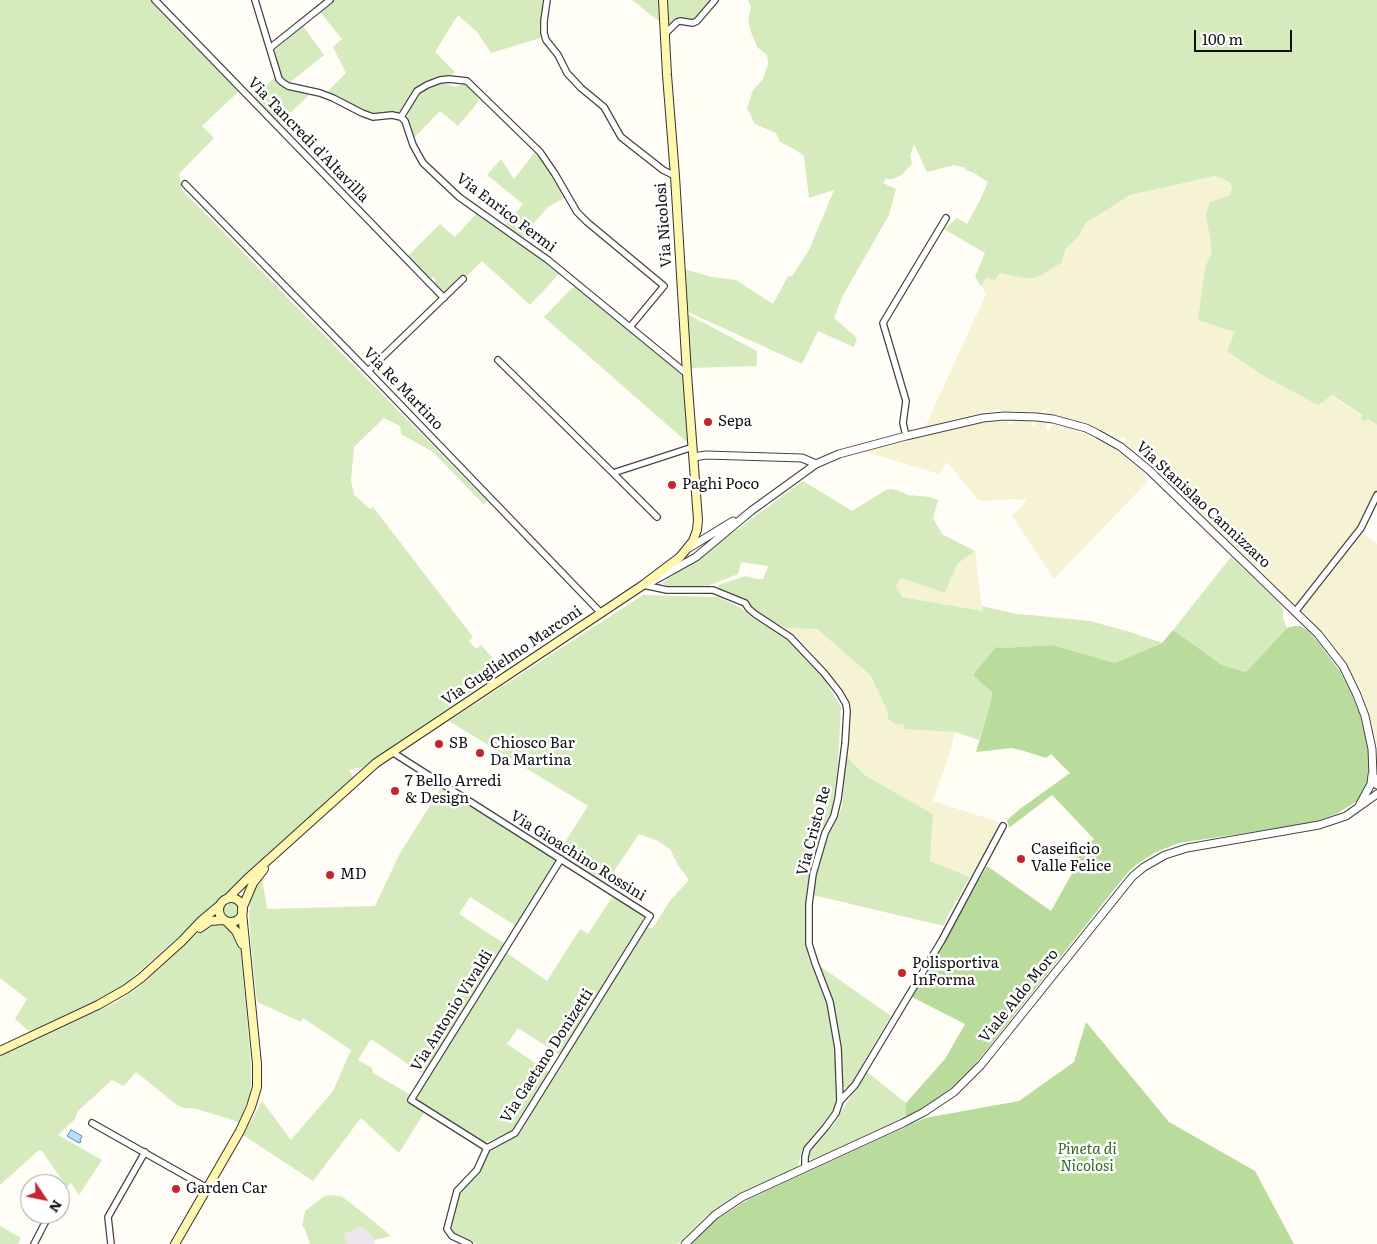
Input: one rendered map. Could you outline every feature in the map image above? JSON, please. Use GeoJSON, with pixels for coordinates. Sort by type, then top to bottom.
{"type":"FeatureCollection","features":[{"type":"Feature","properties":{"kind":"main road","name":"Via Nicolosi"},"geometry":{"type":"LineString","coordinates":[[664,0],[664,34],[694,456]]}},
{"type":"Feature","properties":{"kind":"main road","name":"Via Guglielmo Marconi"},"geometry":{"type":"LineString","coordinates":[[282,849],[376,763],[643,585],[671,565],[687,550],[693,541],[698,520],[694,456]]}},
{"type":"Feature","properties":{"kind":"main road"},"geometry":{"type":"LineString","coordinates":[[0,1051],[114,997],[141,978],[202,920],[282,849]]}},
{"type":"Feature","properties":{"kind":"main road"},"geometry":{"type":"LineString","coordinates":[[182,941],[210,921],[234,922],[238,920],[253,883],[282,849]]}},
{"type":"Feature","properties":{"kind":"main road"},"geometry":{"type":"LineString","coordinates":[[175,1244],[246,1120],[257,1087],[258,1064],[242,910],[238,901],[227,899]]}},
{"type":"Feature","properties":{"kind":"main road"},"geometry":{"type":"LineString","coordinates":[[220,905],[219,912],[225,921],[236,931],[246,953]]}},
{"type":"Feature","properties":{"kind":"street","name":"Via Tancredi d'Altavilla"},"geometry":{"type":"LineString","coordinates":[[155,0],[444,298]]}},
{"type":"Feature","properties":{"kind":"street"},"geometry":{"type":"LineString","coordinates":[[255,0],[279,79],[285,85],[320,93],[362,113],[373,116],[392,115],[401,117],[417,91],[427,85],[449,79],[467,81],[540,152],[582,217],[664,286],[630,327]]}},
{"type":"Feature","properties":{"kind":"street"},"geometry":{"type":"LineString","coordinates":[[270,48],[330,0]]}},
{"type":"Feature","properties":{"kind":"street"},"geometry":{"type":"LineString","coordinates":[[547,0],[544,33],[546,40],[558,55],[567,74],[604,107],[621,137],[663,170],[675,176]]}},
{"type":"Feature","properties":{"kind":"street"},"geometry":{"type":"LineString","coordinates":[[664,34],[677,22],[693,23],[697,21],[714,0]]}},
{"type":"Feature","properties":{"kind":"street","name":"Via Enrico Fermi"},"geometry":{"type":"LineString","coordinates":[[401,117],[423,163],[459,197],[548,260],[687,374]]}},
{"type":"Feature","properties":{"kind":"street","name":"Via Re Martino"},"geometry":{"type":"LineString","coordinates":[[185,184],[601,613]]}},
{"type":"Feature","properties":{"kind":"street"},"geometry":{"type":"LineString","coordinates":[[906,436],[903,423],[906,401],[883,323],[946,218]]}},
{"type":"Feature","properties":{"kind":"street"},"geometry":{"type":"LineString","coordinates":[[368,372],[463,279]]}},
{"type":"Feature","properties":{"kind":"street"},"geometry":{"type":"LineString","coordinates":[[498,360],[657,516]]}},
{"type":"Feature","properties":{"kind":"street","name":"Via Stanislao Cannizzaro"},"geometry":{"type":"LineString","coordinates":[[751,511],[816,464],[839,454],[906,436],[983,418],[1004,416],[1029,416],[1053,419],[1092,431],[1121,447],[1149,470],[1318,634],[1343,666],[1358,695],[1365,716],[1372,749]]}},
{"type":"Feature","properties":{"kind":"street"},"geometry":{"type":"LineString","coordinates":[[613,473],[693,447]]}},
{"type":"Feature","properties":{"kind":"street"},"geometry":{"type":"LineString","coordinates":[[694,456],[802,458],[816,464]]}},
{"type":"Feature","properties":{"kind":"street"},"geometry":{"type":"LineString","coordinates":[[1295,612],[1361,528],[1377,496]]}},
{"type":"Feature","properties":{"kind":"street"},"geometry":{"type":"LineString","coordinates":[[687,550],[751,511]]}},
{"type":"Feature","properties":{"kind":"street"},"geometry":{"type":"LineString","coordinates":[[643,585],[696,557],[751,511]]}},
{"type":"Feature","properties":{"kind":"street","name":"Via Cristo Re"},"geometry":{"type":"LineString","coordinates":[[643,585],[667,590],[713,590],[745,603],[754,614],[790,637],[824,673],[846,704],[845,744],[838,799],[834,816],[825,833],[813,874],[809,944],[830,1002],[838,1048],[840,1101],[836,1113],[807,1149],[805,1168]]}},
{"type":"Feature","properties":{"kind":"street"},"geometry":{"type":"LineString","coordinates":[[1372,749],[1377,760]]}},
{"type":"Feature","properties":{"kind":"street"},"geometry":{"type":"LineString","coordinates":[[1357,809],[1371,784],[1372,749]]}},
{"type":"Feature","properties":{"kind":"street","name":"Via Gioachino Rossini"},"geometry":{"type":"LineString","coordinates":[[392,752],[650,916]]}},
{"type":"Feature","properties":{"kind":"street"},"geometry":{"type":"LineString","coordinates":[[1372,775],[1377,785]]}},
{"type":"Feature","properties":{"kind":"street","name":"Viale Aldo Moro"},"geometry":{"type":"LineString","coordinates":[[684,1244],[703,1225],[742,1197],[924,1112],[941,1102],[976,1071],[1133,876],[1144,867],[1165,855],[1181,850],[1319,825],[1346,816],[1377,794]]}},
{"type":"Feature","properties":{"kind":"street"},"geometry":{"type":"LineString","coordinates":[[840,1101],[854,1085],[942,940],[1004,826]]}},
{"type":"Feature","properties":{"kind":"street","name":"Via Antonio Vivaldi"},"geometry":{"type":"LineString","coordinates":[[488,1148],[411,1100],[562,859]]}},
{"type":"Feature","properties":{"kind":"street","name":"Via Gaetano Donizetti"},"geometry":{"type":"LineString","coordinates":[[488,1148],[515,1133],[650,916]]}},
{"type":"Feature","properties":{"kind":"street"},"geometry":{"type":"LineString","coordinates":[[92,1123],[207,1188]]}},
{"type":"Feature","properties":{"kind":"street"},"geometry":{"type":"LineString","coordinates":[[469,1244],[452,1236],[447,1229],[457,1191],[477,1170],[488,1148]]}},
{"type":"Feature","properties":{"kind":"street"},"geometry":{"type":"LineString","coordinates":[[111,1244],[108,1217],[145,1152]]}},
{"type":"Feature","properties":{"kind":"street"},"geometry":{"type":"LineString","coordinates":[[34,1244],[44,1224]]}},
{"type":"Feature","properties":{"kind":"shaded area"},"geometry":{"type":"Polygon","coordinates":[[[1215,176],[1230,182],[1232,187],[1230,195],[1217,199],[1206,214],[1212,252],[1205,267],[1235,332],[1362,416],[1361,419],[1364,421],[1367,419],[1377,425],[1377,491],[1359,526],[1295,605],[1175,488],[1177,482],[1175,480],[1172,486],[1133,449],[1125,444],[1126,438],[1122,437],[1120,440],[1115,437],[1114,432],[1110,434],[1084,422],[1046,413],[1047,411],[1043,410],[1041,412],[999,411],[997,409],[925,427],[986,294],[981,286],[987,277],[999,273],[1029,279],[1062,262],[1066,248],[1078,237],[1086,223],[1130,195],[1215,176]]]}},
{"type":"Feature","properties":{"kind":"shaded area"},"geometry":{"type":"Polygon","coordinates":[[[1007,420],[1008,424],[1012,424],[1013,420],[1032,421],[1032,426],[1034,426],[1036,421],[1047,423],[1046,429],[1049,431],[1052,424],[1060,426],[1060,429],[1064,427],[1077,430],[1076,432],[1105,443],[1123,455],[1144,473],[1143,476],[1149,480],[1054,579],[1012,516],[1027,500],[978,500],[947,462],[939,474],[867,452],[966,426],[1007,420]]]}},
{"type":"Feature","properties":{"kind":"shaded area"},"geometry":{"type":"Polygon","coordinates":[[[1361,533],[1377,544],[1377,747],[1370,716],[1358,683],[1329,641],[1299,609],[1361,533]]]}},
{"type":"Feature","properties":{"kind":"shaded area"},"geometry":{"type":"Polygon","coordinates":[[[975,551],[983,611],[902,597],[896,586],[901,578],[945,593],[957,564],[975,551]]]}},
{"type":"Feature","properties":{"kind":"shaded area"},"geometry":{"type":"Polygon","coordinates":[[[785,628],[817,629],[870,675],[888,712],[888,719],[895,724],[905,725],[905,729],[955,732],[933,801],[999,822],[998,830],[970,877],[930,861],[933,814],[866,776],[846,756],[850,752],[847,748],[851,705],[834,680],[806,646],[785,628]]]}},
{"type":"Feature","properties":{"kind":"shaded area"},"geometry":{"type":"Polygon","coordinates":[[[361,1227],[370,1234],[375,1244],[347,1244],[343,1234],[361,1227]]]}},
{"type":"Feature","properties":{"kind":"green space"},"geometry":{"type":"Polygon","coordinates":[[[0,0],[151,0],[239,91],[202,126],[214,138],[179,174],[182,190],[487,501],[484,505],[433,452],[401,434],[400,426],[384,418],[354,447],[351,480],[354,495],[370,509],[373,507],[473,637],[469,641],[476,649],[481,645],[503,670],[364,767],[349,770],[353,777],[228,893],[125,984],[97,1000],[30,1032],[15,1019],[27,999],[0,978],[0,0]]]}},
{"type":"Feature","properties":{"kind":"green space"},"geometry":{"type":"Polygon","coordinates":[[[335,0],[543,0],[540,38],[491,53],[477,32],[458,15],[435,52],[455,72],[416,90],[399,113],[370,114],[336,96],[326,93],[346,73],[333,47],[342,39],[320,12],[335,0]]]}},
{"type":"Feature","properties":{"kind":"green space"},"geometry":{"type":"Polygon","coordinates":[[[632,0],[660,0],[661,23],[632,0]]]}},
{"type":"Feature","properties":{"kind":"green space"},"geometry":{"type":"Polygon","coordinates":[[[667,0],[713,0],[697,18],[667,29],[667,0]]]}},
{"type":"Feature","properties":{"kind":"green space"},"geometry":{"type":"Polygon","coordinates":[[[748,0],[1377,0],[1377,425],[1368,419],[1364,421],[1361,419],[1362,415],[1332,395],[1318,405],[1264,376],[1227,351],[1235,332],[1198,320],[1205,267],[1212,252],[1206,214],[1210,202],[1230,195],[1232,187],[1230,182],[1215,176],[1130,195],[1086,223],[1078,237],[1066,248],[1062,262],[1042,275],[1029,279],[999,273],[995,281],[987,277],[981,286],[975,277],[985,253],[944,229],[957,218],[967,224],[988,182],[965,170],[966,168],[954,165],[927,172],[914,144],[910,156],[912,164],[902,175],[893,179],[886,178],[883,183],[896,189],[889,215],[842,297],[834,318],[857,338],[854,347],[818,331],[802,364],[686,311],[684,269],[712,277],[736,280],[773,304],[788,276],[792,276],[809,250],[834,190],[809,198],[804,156],[780,142],[776,133],[755,124],[747,108],[753,90],[763,79],[768,64],[767,55],[757,47],[751,32],[748,19],[751,7],[748,0]]]}},
{"type":"Feature","properties":{"kind":"green space"},"geometry":{"type":"Polygon","coordinates":[[[303,26],[324,55],[289,83],[281,76],[275,50],[303,26]]]}},
{"type":"Feature","properties":{"kind":"green space"},"geometry":{"type":"Polygon","coordinates":[[[275,77],[277,82],[284,87],[311,93],[279,124],[255,97],[275,77]]]}},
{"type":"Feature","properties":{"kind":"green space"},"geometry":{"type":"Polygon","coordinates":[[[439,83],[455,87],[464,84],[468,85],[476,93],[479,101],[458,126],[440,111],[413,139],[406,120],[413,101],[421,91],[439,83]]]}},
{"type":"Feature","properties":{"kind":"green space"},"geometry":{"type":"Polygon","coordinates":[[[535,152],[542,157],[566,197],[548,207],[521,238],[504,226],[523,204],[487,175],[501,159],[514,179],[535,152]]]}},
{"type":"Feature","properties":{"kind":"green space"},"geometry":{"type":"Polygon","coordinates":[[[476,214],[559,274],[530,305],[482,261],[466,277],[463,275],[444,293],[434,283],[436,280],[433,277],[430,279],[408,256],[440,224],[455,237],[476,214]]]}},
{"type":"Feature","properties":{"kind":"green space"},"geometry":{"type":"Polygon","coordinates":[[[575,285],[682,374],[684,377],[689,444],[544,317],[575,285]]]}},
{"type":"Feature","properties":{"kind":"green space"},"geometry":{"type":"Polygon","coordinates":[[[687,314],[757,351],[757,366],[690,368],[687,314]]]}},
{"type":"Feature","properties":{"kind":"green space"},"geometry":{"type":"Polygon","coordinates":[[[803,481],[852,511],[886,490],[891,489],[908,495],[930,497],[938,500],[933,518],[942,534],[975,551],[957,564],[945,593],[901,578],[896,586],[902,597],[983,611],[982,606],[1016,614],[1090,621],[1162,643],[1115,663],[1052,645],[996,647],[991,701],[979,740],[955,732],[904,729],[905,725],[895,724],[888,719],[888,712],[870,675],[817,629],[785,628],[756,613],[746,600],[717,590],[718,585],[746,576],[763,579],[768,566],[741,562],[738,574],[703,588],[672,588],[662,583],[803,481]]]}},
{"type":"Feature","properties":{"kind":"green space"},"geometry":{"type":"Polygon","coordinates":[[[1231,557],[1280,604],[1287,628],[1246,672],[1222,665],[1173,630],[1231,557]]]}},
{"type":"Feature","properties":{"kind":"green space"},"geometry":{"type":"Polygon","coordinates":[[[643,595],[718,597],[741,608],[751,617],[788,638],[821,674],[841,707],[838,765],[832,810],[816,848],[812,866],[810,865],[808,869],[810,872],[806,910],[806,945],[809,960],[826,1002],[833,1033],[836,1054],[836,1104],[823,1127],[802,1150],[798,1167],[738,1195],[722,1205],[705,1217],[678,1244],[477,1244],[454,1233],[451,1227],[460,1192],[479,1171],[490,1149],[519,1134],[646,927],[653,928],[669,902],[689,880],[678,865],[670,849],[656,840],[639,834],[606,883],[558,853],[588,806],[449,721],[643,595]]]}},
{"type":"Feature","properties":{"kind":"green space"},"geometry":{"type":"Polygon","coordinates":[[[1300,626],[1307,630],[1339,670],[1360,715],[1370,764],[1368,780],[1356,802],[1336,814],[1311,823],[1179,843],[1156,852],[1137,864],[1128,872],[969,1072],[931,1103],[906,1117],[906,1103],[945,1059],[965,1024],[912,997],[987,866],[1051,911],[1075,868],[1068,864],[1094,839],[1052,795],[1009,828],[1007,820],[1070,773],[1051,754],[1046,758],[1012,748],[976,752],[992,692],[973,675],[996,647],[1052,645],[1115,663],[1162,643],[1173,630],[1222,665],[1246,672],[1287,628],[1300,626]]]}},
{"type":"Feature","properties":{"kind":"green space"},"geometry":{"type":"Polygon","coordinates":[[[846,756],[866,776],[933,814],[930,861],[970,877],[947,917],[944,926],[813,895],[821,851],[842,807],[846,756]]]}},
{"type":"Feature","properties":{"kind":"green space"},"geometry":{"type":"Polygon","coordinates":[[[441,788],[558,859],[516,926],[470,897],[459,914],[505,944],[424,1075],[371,1039],[358,1060],[372,1068],[373,1073],[411,1095],[408,1101],[424,1113],[399,1153],[361,1118],[313,1181],[243,1135],[262,1101],[291,1140],[333,1091],[351,1050],[303,1018],[301,1022],[257,1002],[249,917],[253,892],[262,878],[267,909],[375,906],[399,855],[441,788]]]}},
{"type":"Feature","properties":{"kind":"green space"},"geometry":{"type":"Polygon","coordinates":[[[613,896],[641,914],[643,917],[642,921],[560,1055],[518,1028],[507,1044],[549,1072],[513,1130],[510,1133],[483,1143],[418,1102],[418,1093],[507,953],[547,981],[580,929],[588,934],[613,896]]]}},
{"type":"Feature","properties":{"kind":"green space"},"geometry":{"type":"Polygon","coordinates":[[[231,902],[239,910],[231,918],[223,910],[231,902]]]}},
{"type":"Feature","properties":{"kind":"green space"},"geometry":{"type":"Polygon","coordinates":[[[221,923],[230,928],[241,949],[251,1064],[251,1086],[249,1097],[239,1122],[177,1105],[136,1072],[124,1086],[112,1080],[78,1111],[75,1119],[58,1135],[102,1160],[79,1195],[70,1184],[70,1174],[58,1174],[42,1151],[39,1150],[0,1185],[0,1057],[116,1002],[132,992],[209,924],[221,923]]]}},
{"type":"Feature","properties":{"kind":"green space"},"geometry":{"type":"Polygon","coordinates":[[[817,964],[891,1016],[853,1082],[847,1088],[842,1087],[841,1048],[832,1003],[817,964]]]}},
{"type":"Feature","properties":{"kind":"green space","name":"Pineta di Nicolosi"},"geometry":{"type":"Polygon","coordinates":[[[1086,1022],[1169,1122],[1255,1171],[1294,1244],[690,1244],[717,1219],[749,1199],[925,1118],[1019,1101],[1074,1062],[1086,1022]]]}},
{"type":"Feature","properties":{"kind":"green space"},"geometry":{"type":"Polygon","coordinates":[[[866,1071],[906,1103],[906,1117],[813,1160],[808,1158],[810,1150],[834,1124],[866,1071]]]}},
{"type":"Feature","properties":{"kind":"green space"},"geometry":{"type":"Polygon","coordinates":[[[326,1195],[341,1196],[391,1236],[374,1240],[361,1227],[344,1234],[347,1244],[310,1244],[305,1229],[302,1226],[305,1211],[326,1195]]]}},
{"type":"Feature","properties":{"kind":"green space"},"geometry":{"type":"Polygon","coordinates":[[[0,1226],[21,1238],[18,1244],[0,1244],[0,1226]]]}},
{"type":"Feature","properties":{"kind":"water"},"geometry":{"type":"Polygon","coordinates":[[[71,1130],[82,1136],[81,1142],[79,1143],[67,1136],[71,1130]]]}},
{"type":"Feature","properties":{"kind":"place","name":"Sepa"},"geometry":{"type":"Point","coordinates":[708,422]}},
{"type":"Feature","properties":{"kind":"place","name":"Paghi Poco"},"geometry":{"type":"Point","coordinates":[672,485]}},
{"type":"Feature","properties":{"kind":"place","name":"SB"},"geometry":{"type":"Point","coordinates":[439,744]}},
{"type":"Feature","properties":{"kind":"place","name":"Chiosco Bar Da Martina"},"geometry":{"type":"Point","coordinates":[480,753]}},
{"type":"Feature","properties":{"kind":"place","name":"7 Bello Arredi & Design"},"geometry":{"type":"Point","coordinates":[395,791]}},
{"type":"Feature","properties":{"kind":"place","name":"Caseificio Valle Felice"},"geometry":{"type":"Point","coordinates":[1021,859]}},
{"type":"Feature","properties":{"kind":"place","name":"MD"},"geometry":{"type":"Point","coordinates":[330,875]}},
{"type":"Feature","properties":{"kind":"place","name":"Polisportiva InForma"},"geometry":{"type":"Point","coordinates":[902,973]}},
{"type":"Feature","properties":{"kind":"place","name":"Garden Car"},"geometry":{"type":"Point","coordinates":[176,1189]}}]}
